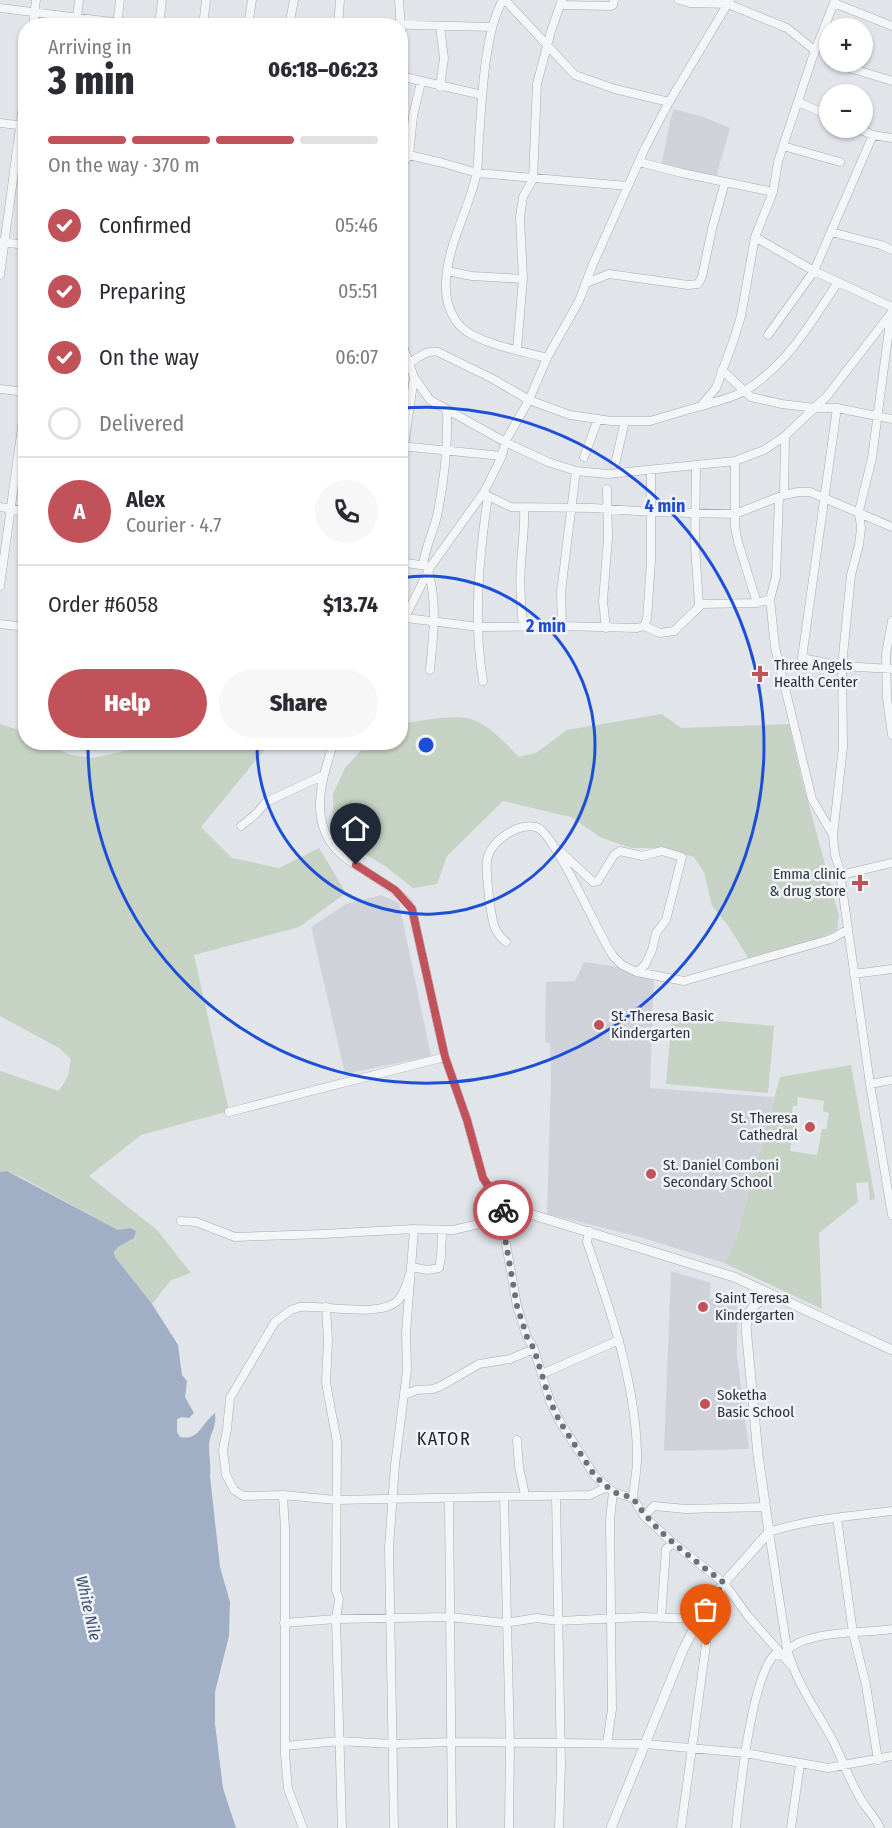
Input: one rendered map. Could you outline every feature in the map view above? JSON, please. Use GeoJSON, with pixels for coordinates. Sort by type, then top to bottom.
{"type":"FeatureCollection","features":[{"type":"Feature","properties":{"kind":"street"},"geometry":{"type":"LineString","coordinates":[[34,18],[36,0]]}},
{"type":"Feature","properties":{"kind":"street"},"geometry":{"type":"LineString","coordinates":[[76,18],[79,0]]}},
{"type":"Feature","properties":{"kind":"street"},"geometry":{"type":"LineString","coordinates":[[118,18],[120,0]]}},
{"type":"Feature","properties":{"kind":"street"},"geometry":{"type":"LineString","coordinates":[[160,18],[162,0]]}},
{"type":"Feature","properties":{"kind":"street"},"geometry":{"type":"LineString","coordinates":[[204,18],[206,0]]}},
{"type":"Feature","properties":{"kind":"street"},"geometry":{"type":"LineString","coordinates":[[249,18],[252,0]]}},
{"type":"Feature","properties":{"kind":"street"},"geometry":{"type":"LineString","coordinates":[[291,18],[294,0]]}},
{"type":"Feature","properties":{"kind":"street"},"geometry":{"type":"LineString","coordinates":[[338,18],[340,0]]}},
{"type":"Feature","properties":{"kind":"street"},"geometry":{"type":"LineString","coordinates":[[399,0],[400,18]]}},
{"type":"Feature","properties":{"kind":"street"},"geometry":{"type":"LineString","coordinates":[[548,358],[481,339],[466,331],[458,324],[448,303],[446,292],[451,249],[464,217],[477,173],[482,95],[492,27],[504,0],[575,75],[615,89],[669,102]]}},
{"type":"Feature","properties":{"kind":"street"},"geometry":{"type":"LineString","coordinates":[[517,349],[523,279],[520,217],[523,197],[533,179],[537,84],[547,46],[562,2],[610,6],[613,5],[614,0]]}},
{"type":"Feature","properties":{"kind":"street"},"geometry":{"type":"LineString","coordinates":[[679,0],[690,3],[729,2],[787,28],[813,49],[814,55]]}},
{"type":"Feature","properties":{"kind":"street"},"geometry":{"type":"LineString","coordinates":[[408,613],[427,568],[486,494],[502,456],[505,442],[568,322],[639,162],[669,102],[729,2]]}},
{"type":"Feature","properties":{"kind":"street"},"geometry":{"type":"LineString","coordinates":[[701,406],[716,388],[735,339],[755,237],[773,192],[783,146],[834,2],[892,26]]}},
{"type":"Feature","properties":{"kind":"street"},"geometry":{"type":"LineString","coordinates":[[0,8],[35,11],[64,18]]}},
{"type":"Feature","properties":{"kind":"street"},"geometry":{"type":"LineString","coordinates":[[408,24],[492,27]]}},
{"type":"Feature","properties":{"kind":"street"},"geometry":{"type":"LineString","coordinates":[[440,26],[444,58],[440,87]]}},
{"type":"Feature","properties":{"kind":"street"},"geometry":{"type":"LineString","coordinates":[[814,55],[819,57]]}},
{"type":"Feature","properties":{"kind":"street"},"geometry":{"type":"LineString","coordinates":[[864,72],[892,81]]}},
{"type":"Feature","properties":{"kind":"street"},"geometry":{"type":"LineString","coordinates":[[408,79],[482,95]]}},
{"type":"Feature","properties":{"kind":"street"},"geometry":{"type":"LineString","coordinates":[[408,141],[421,82]]}},
{"type":"Feature","properties":{"kind":"street"},"geometry":{"type":"LineString","coordinates":[[798,102],[819,111]]}},
{"type":"Feature","properties":{"kind":"street"},"geometry":{"type":"LineString","coordinates":[[0,123],[18,125]]}},
{"type":"Feature","properties":{"kind":"street"},"geometry":{"type":"LineString","coordinates":[[873,135],[892,138]]}},
{"type":"Feature","properties":{"kind":"street"},"geometry":{"type":"LineString","coordinates":[[768,335],[814,271],[872,138]]}},
{"type":"Feature","properties":{"kind":"street"},"geometry":{"type":"LineString","coordinates":[[783,146],[840,162]]}},
{"type":"Feature","properties":{"kind":"street"},"geometry":{"type":"LineString","coordinates":[[0,275],[2,242],[18,154]]}},
{"type":"Feature","properties":{"kind":"street"},"geometry":{"type":"LineString","coordinates":[[408,155],[477,173],[628,186]]}},
{"type":"Feature","properties":{"kind":"street"},"geometry":{"type":"LineString","coordinates":[[639,162],[773,192]]}},
{"type":"Feature","properties":{"kind":"street"},"geometry":{"type":"LineString","coordinates":[[586,284],[609,274],[688,285],[698,284],[702,277],[712,228],[725,182]]}},
{"type":"Feature","properties":{"kind":"street"},"geometry":{"type":"LineString","coordinates":[[831,232],[892,250]]}},
{"type":"Feature","properties":{"kind":"street"},"geometry":{"type":"LineString","coordinates":[[755,237],[814,271],[892,309]]}},
{"type":"Feature","properties":{"kind":"street"},"geometry":{"type":"LineString","coordinates":[[2,242],[18,244]]}},
{"type":"Feature","properties":{"kind":"street"},"geometry":{"type":"LineString","coordinates":[[447,271],[472,276],[523,279]]}},
{"type":"Feature","properties":{"kind":"street"},"geometry":{"type":"LineString","coordinates":[[838,282],[796,345],[775,366],[744,391],[659,419],[625,421],[570,415],[529,400],[438,352],[428,352],[409,363],[414,377],[430,400],[505,442],[548,462],[576,471],[608,474],[696,466],[735,461],[764,450],[785,436],[815,408],[892,309]]}},
{"type":"Feature","properties":{"kind":"street"},"geometry":{"type":"LineString","coordinates":[[892,309],[872,458],[859,511],[859,545],[851,575],[842,666],[843,747],[833,835],[835,855],[842,877],[847,930],[870,1084],[888,1166],[892,1215]]}},
{"type":"Feature","properties":{"kind":"street"},"geometry":{"type":"LineString","coordinates":[[722,369],[744,391],[766,401],[815,408],[837,408],[892,419]]}},
{"type":"Feature","properties":{"kind":"street"},"geometry":{"type":"LineString","coordinates":[[408,415],[414,377]]}},
{"type":"Feature","properties":{"kind":"street"},"geometry":{"type":"LineString","coordinates":[[0,389],[18,391]]}},
{"type":"Feature","properties":{"kind":"street"},"geometry":{"type":"LineString","coordinates":[[837,408],[802,658],[842,666],[889,669]]}},
{"type":"Feature","properties":{"kind":"street"},"geometry":{"type":"LineString","coordinates":[[430,670],[434,590],[427,568],[425,550],[439,503],[446,451],[447,410]]}},
{"type":"Feature","properties":{"kind":"street"},"geometry":{"type":"LineString","coordinates":[[584,457],[598,419]]}},
{"type":"Feature","properties":{"kind":"street"},"geometry":{"type":"LineString","coordinates":[[615,464],[625,421]]}},
{"type":"Feature","properties":{"kind":"street"},"geometry":{"type":"LineString","coordinates":[[785,436],[776,577],[770,599],[775,647],[812,799],[833,835]]}},
{"type":"Feature","properties":{"kind":"street"},"geometry":{"type":"LineString","coordinates":[[408,447],[502,456]]}},
{"type":"Feature","properties":{"kind":"street"},"geometry":{"type":"LineString","coordinates":[[0,586],[18,454]]}},
{"type":"Feature","properties":{"kind":"street"},"geometry":{"type":"LineString","coordinates":[[735,461],[735,527],[757,603]]}},
{"type":"Feature","properties":{"kind":"street"},"geometry":{"type":"LineString","coordinates":[[696,466],[699,604],[702,604]]}},
{"type":"Feature","properties":{"kind":"street"},"geometry":{"type":"LineString","coordinates":[[644,626],[650,589],[651,470]]}},
{"type":"Feature","properties":{"kind":"street"},"geometry":{"type":"LineString","coordinates":[[562,626],[561,592],[576,471]]}},
{"type":"Feature","properties":{"kind":"street"},"geometry":{"type":"LineString","coordinates":[[606,628],[603,601],[608,538],[607,489]]}},
{"type":"Feature","properties":{"kind":"street"},"geometry":{"type":"LineString","coordinates":[[486,494],[511,507],[570,507],[735,514],[781,496],[810,492],[892,527]]}},
{"type":"Feature","properties":{"kind":"street"},"geometry":{"type":"LineString","coordinates":[[483,681],[478,655],[481,554],[486,494]]}},
{"type":"Feature","properties":{"kind":"street"},"geometry":{"type":"LineString","coordinates":[[0,507],[18,510]]}},
{"type":"Feature","properties":{"kind":"street"},"geometry":{"type":"LineString","coordinates":[[523,627],[520,565],[525,527],[524,508]]}},
{"type":"Feature","properties":{"kind":"street"},"geometry":{"type":"LineString","coordinates":[[408,564],[427,568]]}},
{"type":"Feature","properties":{"kind":"street"},"geometry":{"type":"LineString","coordinates":[[408,618],[479,627],[637,628],[644,626],[660,633],[674,631],[702,604],[757,603],[770,599]]}},
{"type":"Feature","properties":{"kind":"street"},"geometry":{"type":"LineString","coordinates":[[892,621],[886,654],[889,669],[887,698],[892,735]]}},
{"type":"Feature","properties":{"kind":"street"},"geometry":{"type":"LineString","coordinates":[[0,624],[18,626]]}},
{"type":"Feature","properties":{"kind":"street"},"geometry":{"type":"LineString","coordinates":[[332,750],[324,775],[319,805],[320,819],[332,844],[343,856],[395,890],[412,909],[445,1057],[467,1120],[483,1178],[493,1193],[503,1202],[527,1212],[734,1277],[892,1350]]}},
{"type":"Feature","properties":{"kind":"street"},"geometry":{"type":"LineString","coordinates":[[241,826],[266,802],[324,775]]}},
{"type":"Feature","properties":{"kind":"street"},"geometry":{"type":"LineString","coordinates":[[506,942],[499,937],[494,926],[486,869],[488,856],[497,841],[510,832],[524,827],[540,829],[563,862],[613,956],[622,965],[637,972],[684,981],[831,939],[847,930]]}},
{"type":"Feature","properties":{"kind":"street"},"geometry":{"type":"LineString","coordinates":[[549,841],[593,882],[598,881],[614,855],[620,850],[642,856],[662,851],[682,857],[666,920],[656,933],[645,965],[637,972]]}},
{"type":"Feature","properties":{"kind":"street"},"geometry":{"type":"LineString","coordinates":[[842,877],[845,874],[892,863]]}},
{"type":"Feature","properties":{"kind":"street"},"geometry":{"type":"LineString","coordinates":[[854,974],[892,969]]}},
{"type":"Feature","properties":{"kind":"street"},"geometry":{"type":"LineString","coordinates":[[229,1112],[445,1057]]}},
{"type":"Feature","properties":{"kind":"street"},"geometry":{"type":"LineString","coordinates":[[870,1084],[892,1080]]}},
{"type":"Feature","properties":{"kind":"street"},"geometry":{"type":"LineString","coordinates":[[503,1202],[502,1220],[517,1306],[527,1337],[534,1349],[545,1388],[560,1422],[595,1476],[610,1490],[633,1498]]}},
{"type":"Feature","properties":{"kind":"street"},"geometry":{"type":"LineString","coordinates":[[181,1221],[196,1222],[236,1237],[414,1229],[442,1230],[502,1220],[527,1212]]}},
{"type":"Feature","properties":{"kind":"street"},"geometry":{"type":"LineString","coordinates":[[394,1828],[389,1547],[407,1370],[406,1333],[414,1229]]}},
{"type":"Feature","properties":{"kind":"street"},"geometry":{"type":"LineString","coordinates":[[412,1267],[427,1270],[439,1268],[442,1230]]}},
{"type":"Feature","properties":{"kind":"street"},"geometry":{"type":"LineString","coordinates":[[589,1231],[587,1242],[620,1340],[632,1410],[638,1453],[633,1498],[644,1516],[673,1543],[724,1583],[748,1616],[785,1653],[833,1741],[843,1766],[880,1828]]}},
{"type":"Feature","properties":{"kind":"street"},"geometry":{"type":"LineString","coordinates":[[412,1267],[399,1300],[392,1304],[375,1310],[300,1307],[281,1316],[265,1336],[230,1398],[223,1450],[224,1466],[234,1490],[243,1496],[283,1495],[336,1500],[590,1495],[610,1490]]}},
{"type":"Feature","properties":{"kind":"street"},"geometry":{"type":"LineString","coordinates":[[770,1295],[756,1302],[748,1313],[746,1327],[765,1507],[785,1653]]}},
{"type":"Feature","properties":{"kind":"street"},"geometry":{"type":"LineString","coordinates":[[326,1307],[328,1340],[326,1383],[337,1442],[336,1590],[339,1599],[336,1619],[342,1828]]}},
{"type":"Feature","properties":{"kind":"street"},"geometry":{"type":"LineString","coordinates":[[542,1374],[620,1340]]}},
{"type":"Feature","properties":{"kind":"street"},"geometry":{"type":"LineString","coordinates":[[404,1395],[416,1390],[441,1386],[479,1364],[510,1359],[534,1349]]}},
{"type":"Feature","properties":{"kind":"street"},"geometry":{"type":"LineString","coordinates":[[517,1440],[519,1467],[525,1495]]}},
{"type":"Feature","properties":{"kind":"street"},"geometry":{"type":"LineString","coordinates":[[607,1743],[612,1709],[610,1490]]}},
{"type":"Feature","properties":{"kind":"street"},"geometry":{"type":"LineString","coordinates":[[283,1495],[286,1539],[285,1746],[288,1789],[303,1828]]}},
{"type":"Feature","properties":{"kind":"street"},"geometry":{"type":"LineString","coordinates":[[556,1496],[559,1828]]}},
{"type":"Feature","properties":{"kind":"street"},"geometry":{"type":"LineString","coordinates":[[504,1497],[510,1828]]}},
{"type":"Feature","properties":{"kind":"street"},"geometry":{"type":"LineString","coordinates":[[449,1499],[452,1828]]}},
{"type":"Feature","properties":{"kind":"street"},"geometry":{"type":"LineString","coordinates":[[644,1516],[654,1506],[686,1509],[765,1507]]}},
{"type":"Feature","properties":{"kind":"street"},"geometry":{"type":"LineString","coordinates":[[611,1828],[683,1650],[699,1619],[724,1583],[769,1532],[837,1518],[892,1512]]}},
{"type":"Feature","properties":{"kind":"street"},"geometry":{"type":"LineString","coordinates":[[837,1518],[853,1633],[866,1685],[878,1760]]}},
{"type":"Feature","properties":{"kind":"street"},"geometry":{"type":"LineString","coordinates":[[661,1618],[666,1549],[673,1543]]}},
{"type":"Feature","properties":{"kind":"street"},"geometry":{"type":"LineString","coordinates":[[681,1828],[712,1601]]}},
{"type":"Feature","properties":{"kind":"street"},"geometry":{"type":"LineString","coordinates":[[284,1623],[336,1619],[450,1617],[506,1623],[537,1618],[558,1621],[661,1618],[699,1619],[709,1626]]}},
{"type":"Feature","properties":{"kind":"street"},"geometry":{"type":"LineString","coordinates":[[736,1828],[745,1753],[759,1688],[768,1662],[776,1654],[785,1653],[795,1643],[825,1636],[892,1629]]}},
{"type":"Feature","properties":{"kind":"street"},"geometry":{"type":"LineString","coordinates":[[285,1746],[339,1741],[393,1744],[451,1742],[646,1744],[692,1746],[828,1768],[892,1756]]}},
{"type":"Feature","properties":{"kind":"street"},"geometry":{"type":"LineString","coordinates":[[791,1828],[800,1764]]}},
{"type":"Feature","properties":{"kind":"shaded area"},"geometry":{"type":"Polygon","coordinates":[[[674,109],[730,128],[716,178],[661,167],[674,109]]]}},
{"type":"Feature","properties":{"kind":"shaded area"},"geometry":{"type":"Polygon","coordinates":[[[381,895],[399,903],[431,1056],[345,1074],[311,927],[346,904],[381,895]]]}},
{"type":"Feature","properties":{"kind":"shaded area","name":"St. Daniel Comboni Secondary School"},"geometry":{"type":"Polygon","coordinates":[[[584,962],[654,972],[650,1088],[774,1097],[736,1239],[724,1263],[640,1237],[547,1214],[551,1078],[550,1043],[545,1042],[546,982],[575,981],[584,962]]]}},
{"type":"Feature","properties":{"kind":"shaded area"},"geometry":{"type":"Polygon","coordinates":[[[671,1271],[711,1283],[709,1299],[737,1296],[737,1356],[749,1449],[664,1451],[671,1271]]]}},
{"type":"Feature","properties":{"kind":"green space"},"geometry":{"type":"Polygon","coordinates":[[[662,714],[681,728],[789,724],[839,916],[837,930],[810,943],[749,959],[729,927],[712,906],[704,872],[694,857],[664,848],[631,848],[600,837],[571,817],[503,801],[447,856],[437,884],[413,888],[385,866],[351,846],[333,821],[333,794],[345,768],[362,750],[408,750],[408,723],[446,718],[471,719],[491,730],[519,757],[536,753],[567,730],[662,714]]]}},
{"type":"Feature","properties":{"kind":"green space"},"geometry":{"type":"Polygon","coordinates":[[[0,724],[18,730],[18,750],[61,750],[68,754],[93,758],[125,750],[264,750],[201,827],[232,858],[279,868],[319,848],[346,893],[299,927],[194,955],[229,1111],[141,1135],[89,1176],[157,1230],[191,1273],[171,1280],[152,1304],[115,1257],[115,1249],[134,1238],[130,1228],[118,1230],[21,1177],[7,1171],[0,1172],[0,1071],[59,1091],[68,1076],[71,1059],[59,1048],[0,1016],[0,724]]]}},
{"type":"Feature","properties":{"kind":"green space"},"geometry":{"type":"Polygon","coordinates":[[[672,1017],[774,1026],[768,1093],[666,1084],[672,1017]]]}},
{"type":"Feature","properties":{"kind":"green space"},"geometry":{"type":"Polygon","coordinates":[[[851,1065],[875,1199],[870,1200],[868,1182],[856,1183],[858,1202],[819,1233],[822,1309],[724,1263],[736,1239],[780,1077],[851,1065]],[[798,1097],[797,1106],[793,1106],[790,1125],[794,1126],[790,1151],[817,1155],[822,1129],[826,1129],[829,1113],[823,1111],[824,1101],[798,1097]]]}},
{"type":"Feature","properties":{"kind":"water","name":"White Nile"},"geometry":{"type":"Polygon","coordinates":[[[7,1171],[118,1230],[130,1228],[136,1231],[134,1238],[118,1247],[114,1252],[115,1257],[152,1304],[178,1345],[182,1375],[187,1381],[185,1397],[194,1413],[189,1418],[177,1419],[177,1432],[180,1437],[186,1438],[196,1434],[215,1413],[215,1423],[209,1442],[210,1476],[220,1567],[230,1602],[229,1636],[215,1692],[215,1724],[223,1788],[236,1828],[0,1828],[0,1172],[7,1171]]]}},
{"type":"Feature","properties":{"kind":"way so far"},"geometry":{"type":"LineString","coordinates":[[503,1210],[503,1227],[517,1306],[527,1337],[534,1349],[545,1388],[560,1422],[595,1476],[613,1492],[633,1498],[644,1516],[673,1543],[724,1583],[712,1601],[706,1646]]}},
{"type":"Feature","properties":{"kind":"place","name":"Three Angels Health Center"},"geometry":{"type":"Point","coordinates":[760,674]}},
{"type":"Feature","properties":{"kind":"place","name":"Emma clinic & drug store"},"geometry":{"type":"Point","coordinates":[860,883]}},
{"type":"Feature","properties":{"kind":"place","name":"St. Theresa Basic Kindergarten"},"geometry":{"type":"Point","coordinates":[599,1025]}},
{"type":"Feature","properties":{"kind":"place","name":"St. Theresa Cathedral"},"geometry":{"type":"Point","coordinates":[810,1127]}},
{"type":"Feature","properties":{"kind":"place","name":"St. Daniel Comboni Secondary School"},"geometry":{"type":"Point","coordinates":[651,1174]}},
{"type":"Feature","properties":{"kind":"place","name":"Saint Teresa Kindergarten"},"geometry":{"type":"Point","coordinates":[703,1307]}},
{"type":"Feature","properties":{"kind":"place","name":"Soketha Basic School"},"geometry":{"type":"Point","coordinates":[705,1404]}},
{"type":"Feature","properties":{"kind":"district","name":"KATOR"},"geometry":{"type":"Point","coordinates":[444,1439]}},
{"type":"Feature","properties":{"kind":"route"},"geometry":{"type":"LineString","coordinates":[[356,865],[395,890],[412,909],[445,1057],[467,1120],[483,1178],[493,1193],[503,1202],[503,1210]]}}]}
